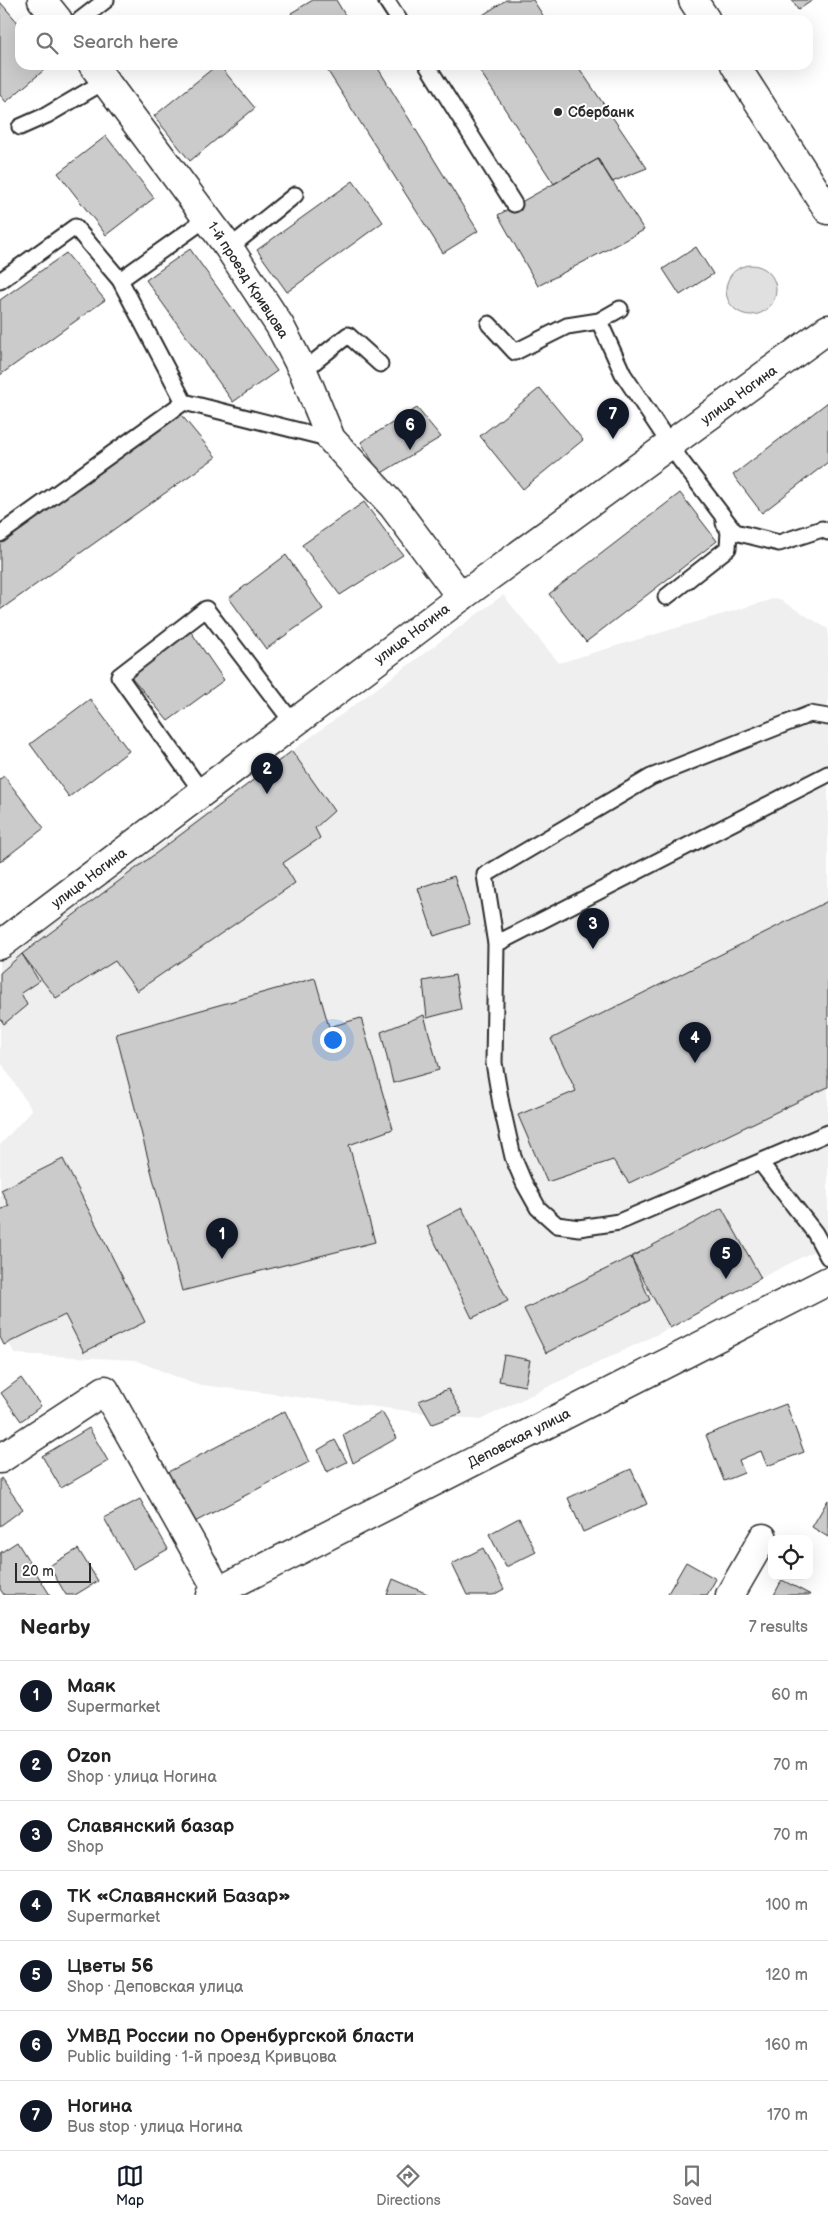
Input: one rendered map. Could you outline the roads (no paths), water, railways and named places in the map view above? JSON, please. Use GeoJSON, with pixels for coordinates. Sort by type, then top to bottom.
{"type":"FeatureCollection","features":[{"type":"Feature","properties":{"kind":"street"},"geometry":{"type":"LineString","coordinates":[[42,0],[54,15]]}},
{"type":"Feature","properties":{"kind":"street"},"geometry":{"type":"LineString","coordinates":[[693,0],[703,15]]}},
{"type":"Feature","properties":{"kind":"street"},"geometry":{"type":"LineString","coordinates":[[738,70],[828,210]]}},
{"type":"Feature","properties":{"kind":"street","name":"1-й проезд Кривцова"},"geometry":{"type":"LineString","coordinates":[[99,73],[229,248],[280,326],[303,371],[331,440],[393,506],[461,597]]}},
{"type":"Feature","properties":{"kind":"street","name":"улица Ногина"},"geometry":{"type":"LineString","coordinates":[[0,945],[461,597],[676,453],[828,329]]}},
{"type":"Feature","properties":{"kind":"street","name":"Деповская улица"},"geometry":{"type":"LineString","coordinates":[[214,1593],[828,1281]]}},
{"type":"Feature","properties":{"kind":"street"},"geometry":{"type":"LineString","coordinates":[[0,1459],[105,1390],[214,1593]]}},
{"type":"Feature","properties":{"kind":"street"},"geometry":{"type":"LineString","coordinates":[[730,1595],[762,1538]]}},
{"type":"Feature","properties":{"kind":"lane"},"geometry":{"type":"LineString","coordinates":[[86,15],[106,0]]}},
{"type":"Feature","properties":{"kind":"lane"},"geometry":{"type":"LineString","coordinates":[[386,0],[396,15]]}},
{"type":"Feature","properties":{"kind":"lane"},"geometry":{"type":"LineString","coordinates":[[430,70],[514,204]]}},
{"type":"Feature","properties":{"kind":"lane"},"geometry":{"type":"LineString","coordinates":[[20,127],[48,115],[99,73]]}},
{"type":"Feature","properties":{"kind":"lane"},"geometry":{"type":"LineString","coordinates":[[229,248],[295,195]]}},
{"type":"Feature","properties":{"kind":"lane"},"geometry":{"type":"LineString","coordinates":[[120,280],[207,218]]}},
{"type":"Feature","properties":{"kind":"lane"},"geometry":{"type":"LineString","coordinates":[[0,281],[75,227],[120,280],[184,402],[331,440]]}},
{"type":"Feature","properties":{"kind":"lane"},"geometry":{"type":"LineString","coordinates":[[489,324],[515,352],[567,326],[599,321],[620,308]]}},
{"type":"Feature","properties":{"kind":"lane"},"geometry":{"type":"LineString","coordinates":[[599,321],[623,374],[729,531],[728,548],[666,597]]}},
{"type":"Feature","properties":{"kind":"lane"},"geometry":{"type":"LineString","coordinates":[[303,371],[348,335],[380,364]]}},
{"type":"Feature","properties":{"kind":"lane"},"geometry":{"type":"LineString","coordinates":[[0,534],[184,402]]}},
{"type":"Feature","properties":{"kind":"lane"},"geometry":{"type":"LineString","coordinates":[[676,453],[735,532],[779,543],[822,529],[828,532]]}},
{"type":"Feature","properties":{"kind":"lane"},"geometry":{"type":"LineString","coordinates":[[202,792],[120,676],[206,610],[293,723]]}},
{"type":"Feature","properties":{"kind":"lane"},"geometry":{"type":"LineString","coordinates":[[828,718],[810,714],[651,777],[485,875],[496,944],[494,1063],[501,1104],[513,1158],[524,1183],[538,1208],[557,1225],[579,1228],[619,1222],[828,1133]]}},
{"type":"Feature","properties":{"kind":"lane"},"geometry":{"type":"LineString","coordinates":[[496,944],[828,774]]}},
{"type":"Feature","properties":{"kind":"lane"},"geometry":{"type":"LineString","coordinates":[[760,1162],[815,1233],[828,1257]]}},
{"type":"Feature","properties":{"kind":"place","name":"Сбербанк"},"geometry":{"type":"Point","coordinates":[558,112]}},
{"type":"Feature","properties":{"kind":"place","name":"Ногина"},"geometry":{"type":"Point","coordinates":[613,439]}},
{"type":"Feature","properties":{"kind":"place","name":"УМВД России по Оренбургской бласти"},"geometry":{"type":"Point","coordinates":[410,450]}},
{"type":"Feature","properties":{"kind":"place","name":"Ozon"},"geometry":{"type":"Point","coordinates":[267,794]}},
{"type":"Feature","properties":{"kind":"place","name":"Славянский базар"},"geometry":{"type":"Point","coordinates":[593,949]}},
{"type":"Feature","properties":{"kind":"place","name":"ТК «Славянский Базар»"},"geometry":{"type":"Point","coordinates":[695,1063]}},
{"type":"Feature","properties":{"kind":"place","name":"Маяк"},"geometry":{"type":"Point","coordinates":[222,1259]}},
{"type":"Feature","properties":{"kind":"place","name":"Цветы 56"},"geometry":{"type":"Point","coordinates":[726,1279]}}]}
